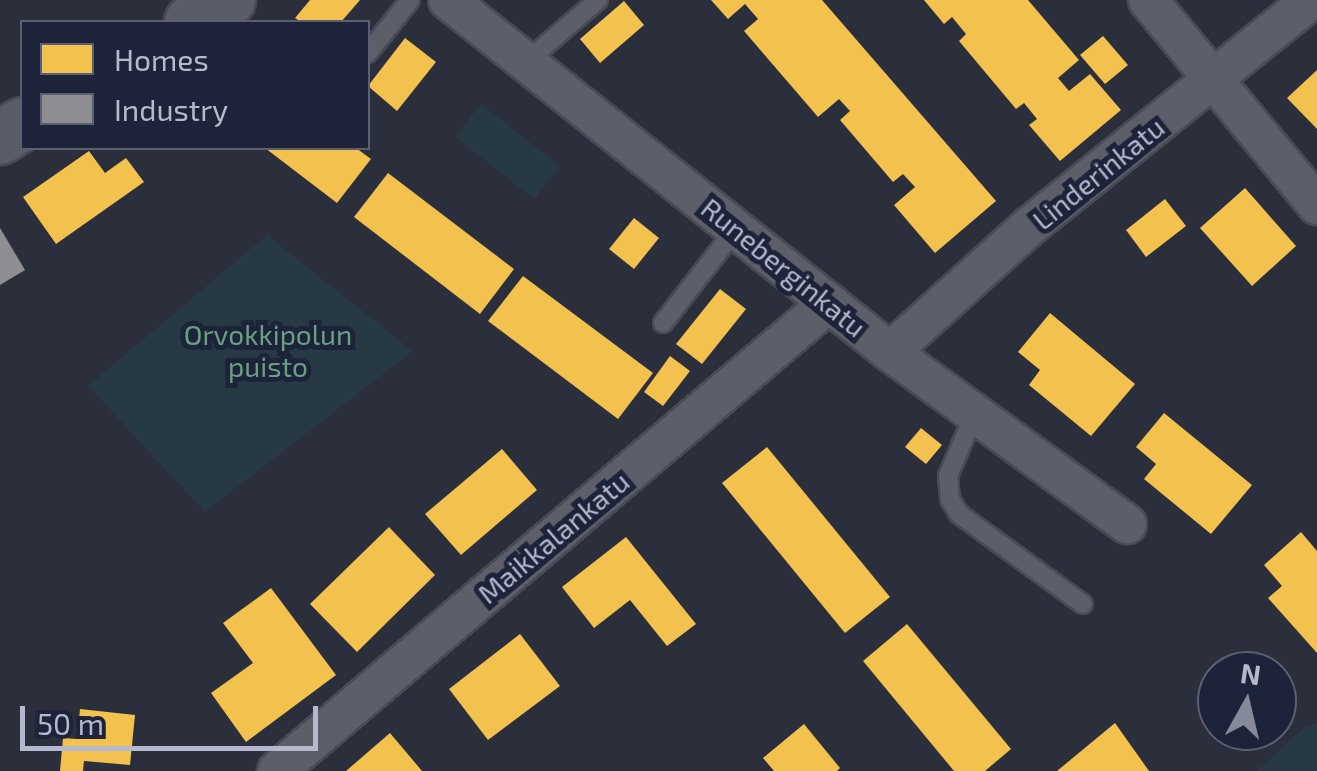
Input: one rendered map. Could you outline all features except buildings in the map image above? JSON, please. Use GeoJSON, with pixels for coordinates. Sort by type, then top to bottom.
{"type":"FeatureCollection","features":[{"type":"Feature","properties":{"kind":"street"},"geometry":{"type":"LineString","coordinates":[[194,20],[229,0]]}},
{"type":"Feature","properties":{"kind":"street","name":"Runeberginkatu"},"geometry":{"type":"LineString","coordinates":[[448,0],[890,352],[1126,524]]}},
{"type":"Feature","properties":{"kind":"street"},"geometry":{"type":"LineString","coordinates":[[1148,0],[1317,205]]}},
{"type":"Feature","properties":{"kind":"street","name":"Linderinkatu"},"geometry":{"type":"LineString","coordinates":[[890,352],[1030,226],[1310,0]]}},
{"type":"Feature","properties":{"kind":"street","name":"Maikkalankatu"},"geometry":{"type":"LineString","coordinates":[[277,771],[830,303]]}},
{"type":"Feature","properties":{"kind":"lane"},"geometry":{"type":"LineString","coordinates":[[370,50],[410,0]]}},
{"type":"Feature","properties":{"kind":"lane"},"geometry":{"type":"LineString","coordinates":[[526,62],[598,0]]}},
{"type":"Feature","properties":{"kind":"lane"},"geometry":{"type":"LineString","coordinates":[[663,323],[736,228]]}},
{"type":"Feature","properties":{"kind":"lane"},"geometry":{"type":"LineString","coordinates":[[974,414],[948,476],[950,499],[959,514],[1083,604]]}},
{"type":"Feature","properties":{"kind":"green space"},"geometry":{"type":"Polygon","coordinates":[[[481,104],[560,166],[534,199],[455,137],[481,104]]]}},
{"type":"Feature","properties":{"kind":"green space","name":"Orvokkipolun puisto"},"geometry":{"type":"Polygon","coordinates":[[[267,235],[413,351],[205,512],[88,386],[267,235]]]}},
{"type":"Feature","properties":{"kind":"green space"},"geometry":{"type":"Polygon","coordinates":[[[1317,723],[1317,771],[1257,771],[1278,751],[1297,751],[1297,734],[1317,723]]]}}]}
